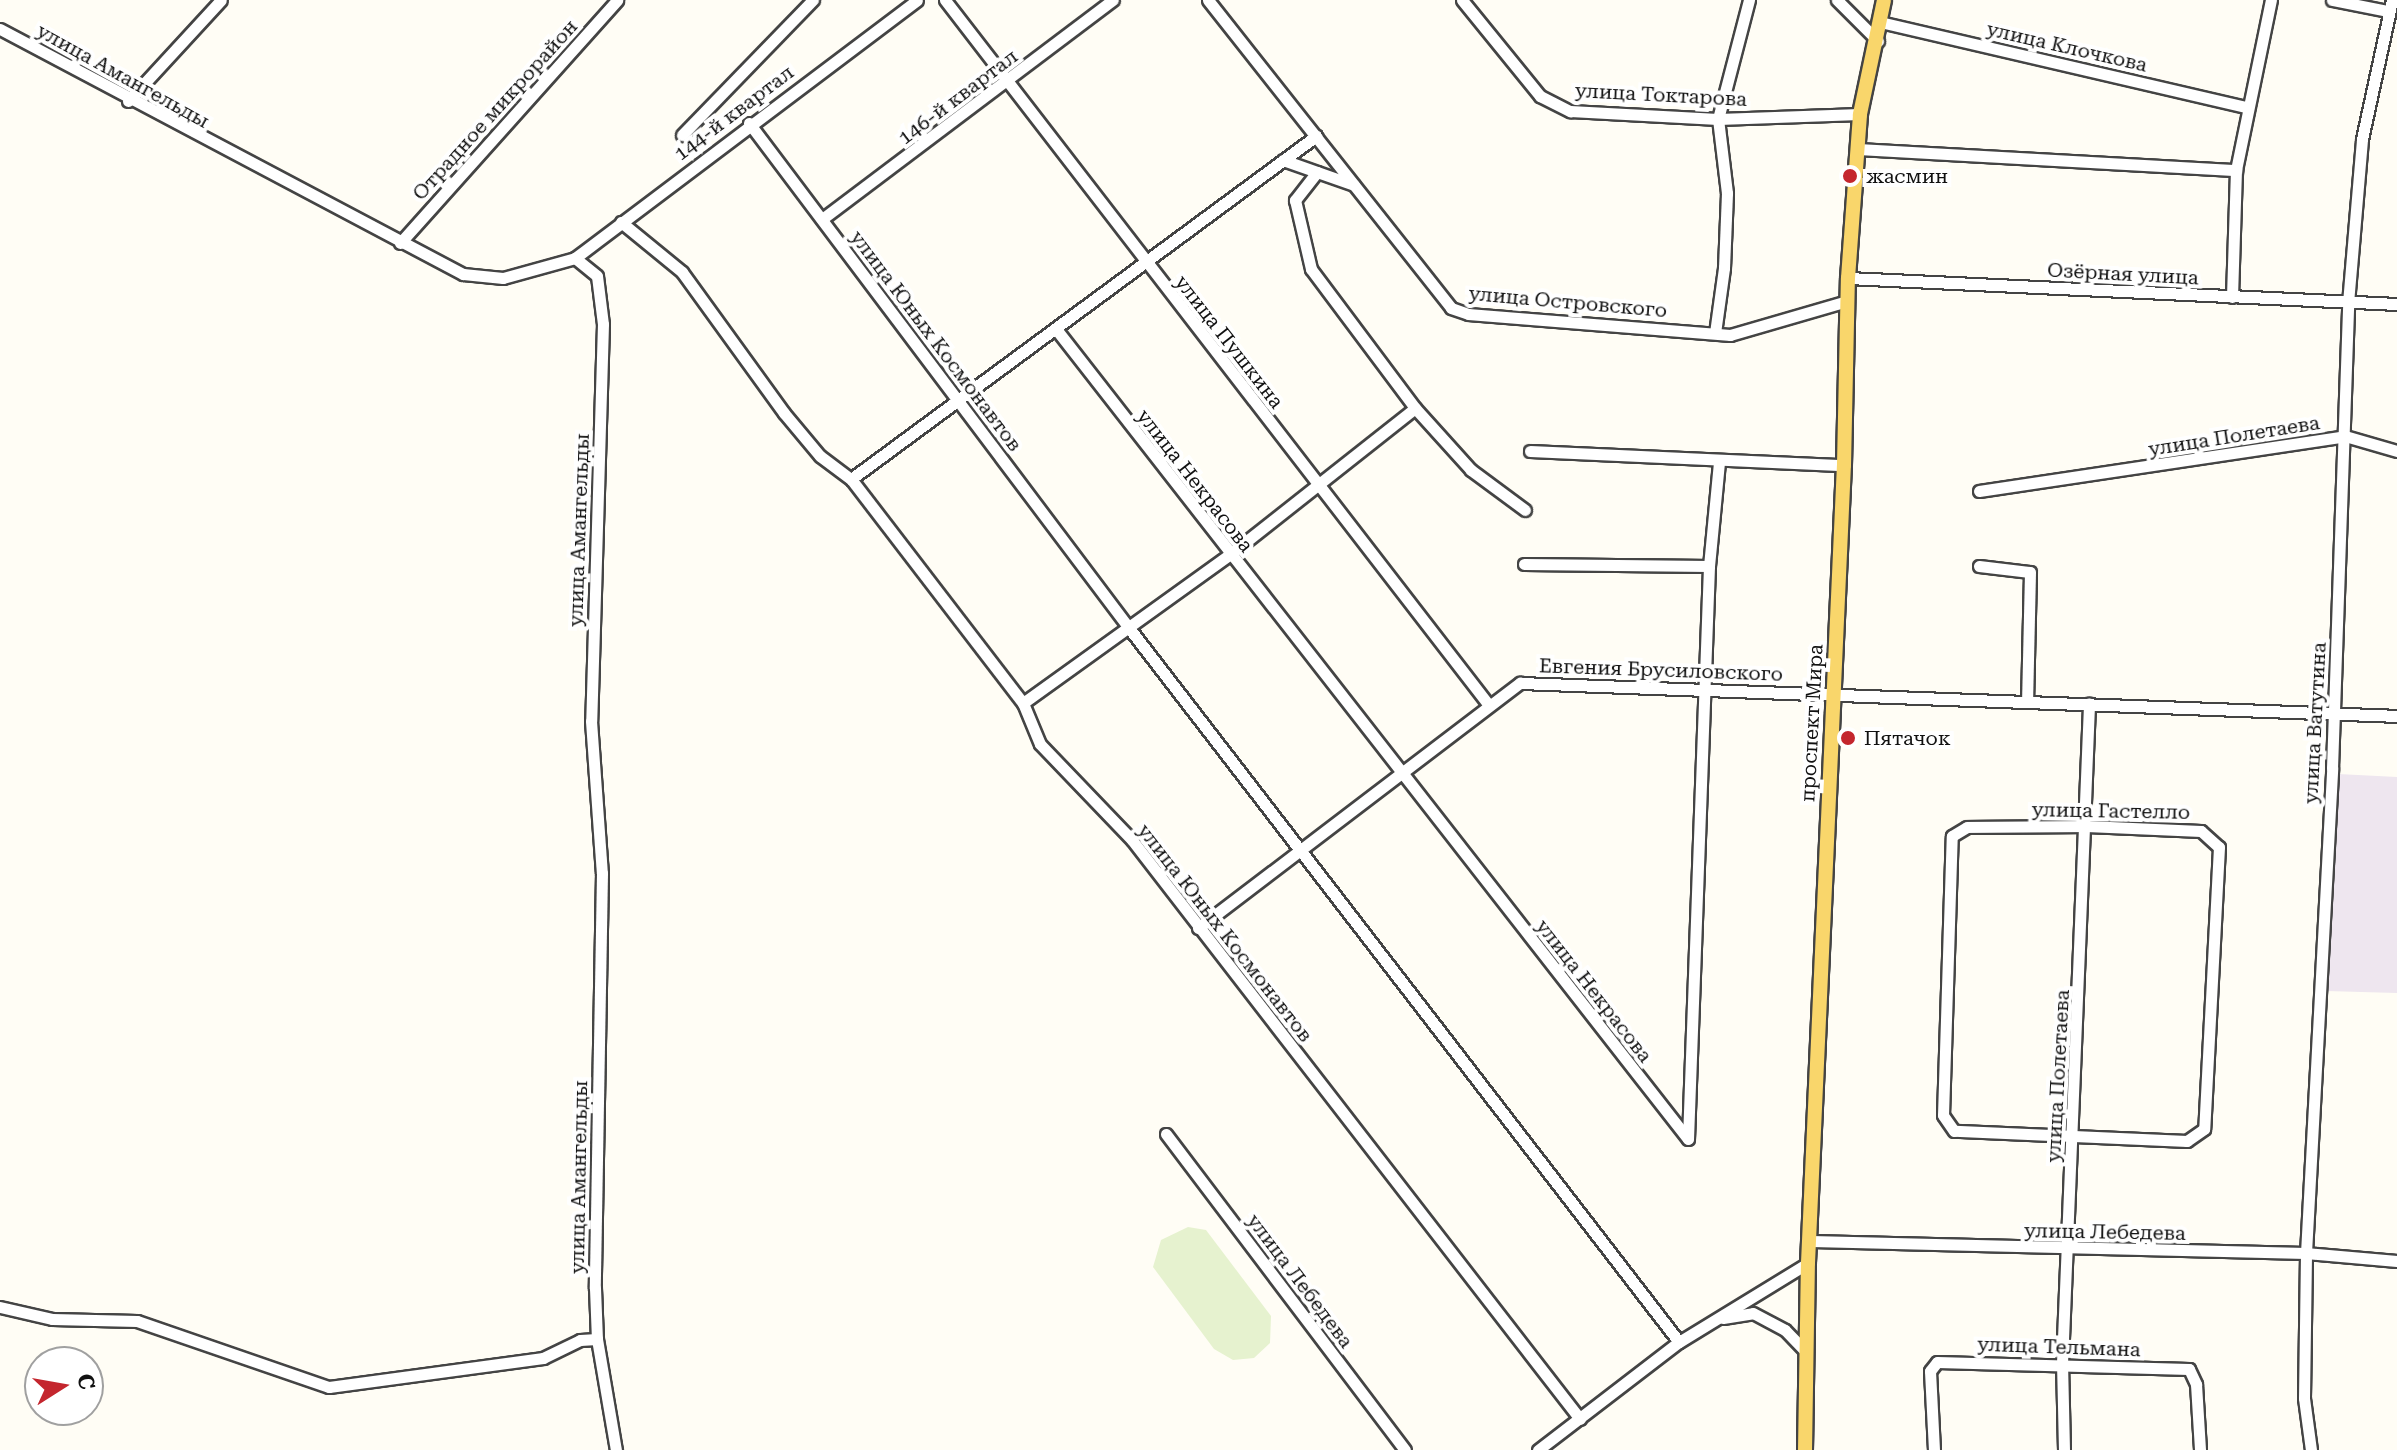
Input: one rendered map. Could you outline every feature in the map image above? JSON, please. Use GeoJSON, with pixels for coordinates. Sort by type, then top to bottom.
{"type":"FeatureCollection","features":[{"type":"Feature","properties":{"kind":"main road","name":"проспект Мира"},"geometry":{"type":"LineString","coordinates":[[1805,1450],[1808,1263],[1844,465],[1848,278],[1860,114],[1878,41],[1884,0]]}},
{"type":"Feature","properties":{"kind":"street"},"geometry":{"type":"LineString","coordinates":[[128,101],[221,0]]}},
{"type":"Feature","properties":{"kind":"street","name":"Отрадное микрорайон"},"geometry":{"type":"LineString","coordinates":[[400,243],[617,0]]}},
{"type":"Feature","properties":{"kind":"street"},"geometry":{"type":"LineString","coordinates":[[682,135],[813,0]]}},
{"type":"Feature","properties":{"kind":"street","name":"144-й квартал"},"geometry":{"type":"LineString","coordinates":[[575,258],[749,123],[917,0]]}},
{"type":"Feature","properties":{"kind":"street","name":"улица Пушкина"},"geometry":{"type":"LineString","coordinates":[[945,0],[1144,263],[1488,704]]}},
{"type":"Feature","properties":{"kind":"street","name":"146-й квартал"},"geometry":{"type":"LineString","coordinates":[[822,219],[1007,83],[1113,0]]}},
{"type":"Feature","properties":{"kind":"street","name":"улица Островского"},"geometry":{"type":"LineString","coordinates":[[1208,0],[1451,308],[1468,314],[1730,335],[1847,301]]}},
{"type":"Feature","properties":{"kind":"street","name":"улица Токтарова"},"geometry":{"type":"LineString","coordinates":[[1462,0],[1511,67],[1552,105],[1589,113],[1718,119],[1860,114]]}},
{"type":"Feature","properties":{"kind":"street"},"geometry":{"type":"LineString","coordinates":[[1715,333],[1724,268],[1727,193],[1718,119],[1749,0]]}},
{"type":"Feature","properties":{"kind":"street"},"geometry":{"type":"LineString","coordinates":[[1837,0],[1878,41]]}},
{"type":"Feature","properties":{"kind":"street"},"geometry":{"type":"LineString","coordinates":[[2232,297],[2236,170],[2246,107],[2271,0]]}},
{"type":"Feature","properties":{"kind":"street"},"geometry":{"type":"LineString","coordinates":[[2332,0],[2390,6]]}},
{"type":"Feature","properties":{"kind":"street","name":"улица Ватутина"},"geometry":{"type":"LineString","coordinates":[[2311,1450],[2304,1398],[2306,1253],[2334,713],[2348,303],[2362,139],[2390,6]]}},
{"type":"Feature","properties":{"kind":"street","name":"улица Клочкова"},"geometry":{"type":"LineString","coordinates":[[1880,22],[2246,107]]}},
{"type":"Feature","properties":{"kind":"street","name":"улица Амангельды"},"geometry":{"type":"LineString","coordinates":[[0,29],[128,101],[463,274],[484,278],[575,258],[597,276],[602,298],[591,721],[602,873],[597,1339],[616,1450]]}},
{"type":"Feature","properties":{"kind":"street","name":"улица Юных Космонавтов"},"geometry":{"type":"LineString","coordinates":[[749,123],[1129,628],[1679,1342]]}},
{"type":"Feature","properties":{"kind":"street"},"geometry":{"type":"LineString","coordinates":[[851,479],[959,403],[1316,136]]}},
{"type":"Feature","properties":{"kind":"street"},"geometry":{"type":"LineString","coordinates":[[1859,149],[2236,170]]}},
{"type":"Feature","properties":{"kind":"street"},"geometry":{"type":"LineString","coordinates":[[1283,160],[1355,186]]}},
{"type":"Feature","properties":{"kind":"street"},"geometry":{"type":"LineString","coordinates":[[1317,172],[1295,200],[1305,257],[1415,408],[1471,470],[1525,510]]}},
{"type":"Feature","properties":{"kind":"street","name":"улица Юных Космонавтов"},"geometry":{"type":"LineString","coordinates":[[621,222],[682,272],[784,413],[820,456],[851,479],[1023,703],[1040,744],[1132,840],[1580,1419]]}},
{"type":"Feature","properties":{"kind":"street","name":"Озёрная улица"},"geometry":{"type":"LineString","coordinates":[[1848,278],[2397,304]]}},
{"type":"Feature","properties":{"kind":"street","name":"улица Некрасова"},"geometry":{"type":"LineString","coordinates":[[1056,329],[1229,555],[1688,1139],[1707,690],[1709,566],[1719,462]]}},
{"type":"Feature","properties":{"kind":"street"},"geometry":{"type":"LineString","coordinates":[[1023,703],[1229,555],[1415,408]]}},
{"type":"Feature","properties":{"kind":"street","name":"улица Полетаева"},"geometry":{"type":"LineString","coordinates":[[1979,491],[2345,436],[2397,451]]}},
{"type":"Feature","properties":{"kind":"street"},"geometry":{"type":"LineString","coordinates":[[1530,451],[1719,462],[1844,465]]}},
{"type":"Feature","properties":{"kind":"street"},"geometry":{"type":"LineString","coordinates":[[1524,564],[1709,566]]}},
{"type":"Feature","properties":{"kind":"street"},"geometry":{"type":"LineString","coordinates":[[1979,566],[2030,572],[2027,701]]}},
{"type":"Feature","properties":{"kind":"street","name":"Евгения Брусиловского"},"geometry":{"type":"LineString","coordinates":[[1198,928],[1488,704],[1520,683],[2397,716]]}},
{"type":"Feature","properties":{"kind":"street","name":"улица Полетаева"},"geometry":{"type":"LineString","coordinates":[[2064,1450],[2062,1363],[2074,1136],[2089,704]]}},
{"type":"Feature","properties":{"kind":"street","name":"улица Гастелло"},"geometry":{"type":"LineString","coordinates":[[2086,826],[2201,831],[2219,847],[2204,1129],[2187,1141],[2074,1136],[1954,1131],[1943,1115],[1944,978],[1952,836],[1967,827],[2086,826]]}},
{"type":"Feature","properties":{"kind":"street","name":"улица Лебедева"},"geometry":{"type":"LineString","coordinates":[[1166,1134],[1405,1450]]}},
{"type":"Feature","properties":{"kind":"street","name":"улица Лебедева"},"geometry":{"type":"LineString","coordinates":[[1811,1241],[2067,1251],[2306,1253],[2397,1261]]}},
{"type":"Feature","properties":{"kind":"street"},"geometry":{"type":"LineString","coordinates":[[1538,1450],[1679,1342],[1808,1263]]}},
{"type":"Feature","properties":{"kind":"street"},"geometry":{"type":"LineString","coordinates":[[0,1307],[52,1319],[137,1321],[329,1387],[529,1361],[580,1340],[597,1339]]}},
{"type":"Feature","properties":{"kind":"street"},"geometry":{"type":"LineString","coordinates":[[1718,1319],[1753,1313],[1785,1330],[1805,1351]]}},
{"type":"Feature","properties":{"kind":"street","name":"улица Тельмана"},"geometry":{"type":"LineString","coordinates":[[1934,1450],[1930,1371],[1937,1362],[2062,1363],[2189,1369],[2196,1384],[2200,1450]]}},
{"type":"Feature","properties":{"kind":"shaded area"},"geometry":{"type":"Polygon","coordinates":[[[2338,774],[2397,777],[2397,993],[2326,991],[2338,774]]]}},
{"type":"Feature","properties":{"kind":"green space"},"geometry":{"type":"Polygon","coordinates":[[[1188,1227],[1206,1230],[1271,1316],[1270,1343],[1254,1358],[1233,1360],[1214,1349],[1153,1267],[1161,1240],[1188,1227]]]}},
{"type":"Feature","properties":{"kind":"place","name":"жасмин"},"geometry":{"type":"Point","coordinates":[1850,176]}},
{"type":"Feature","properties":{"kind":"place","name":"Пятачок"},"geometry":{"type":"Point","coordinates":[1848,738]}}]}
